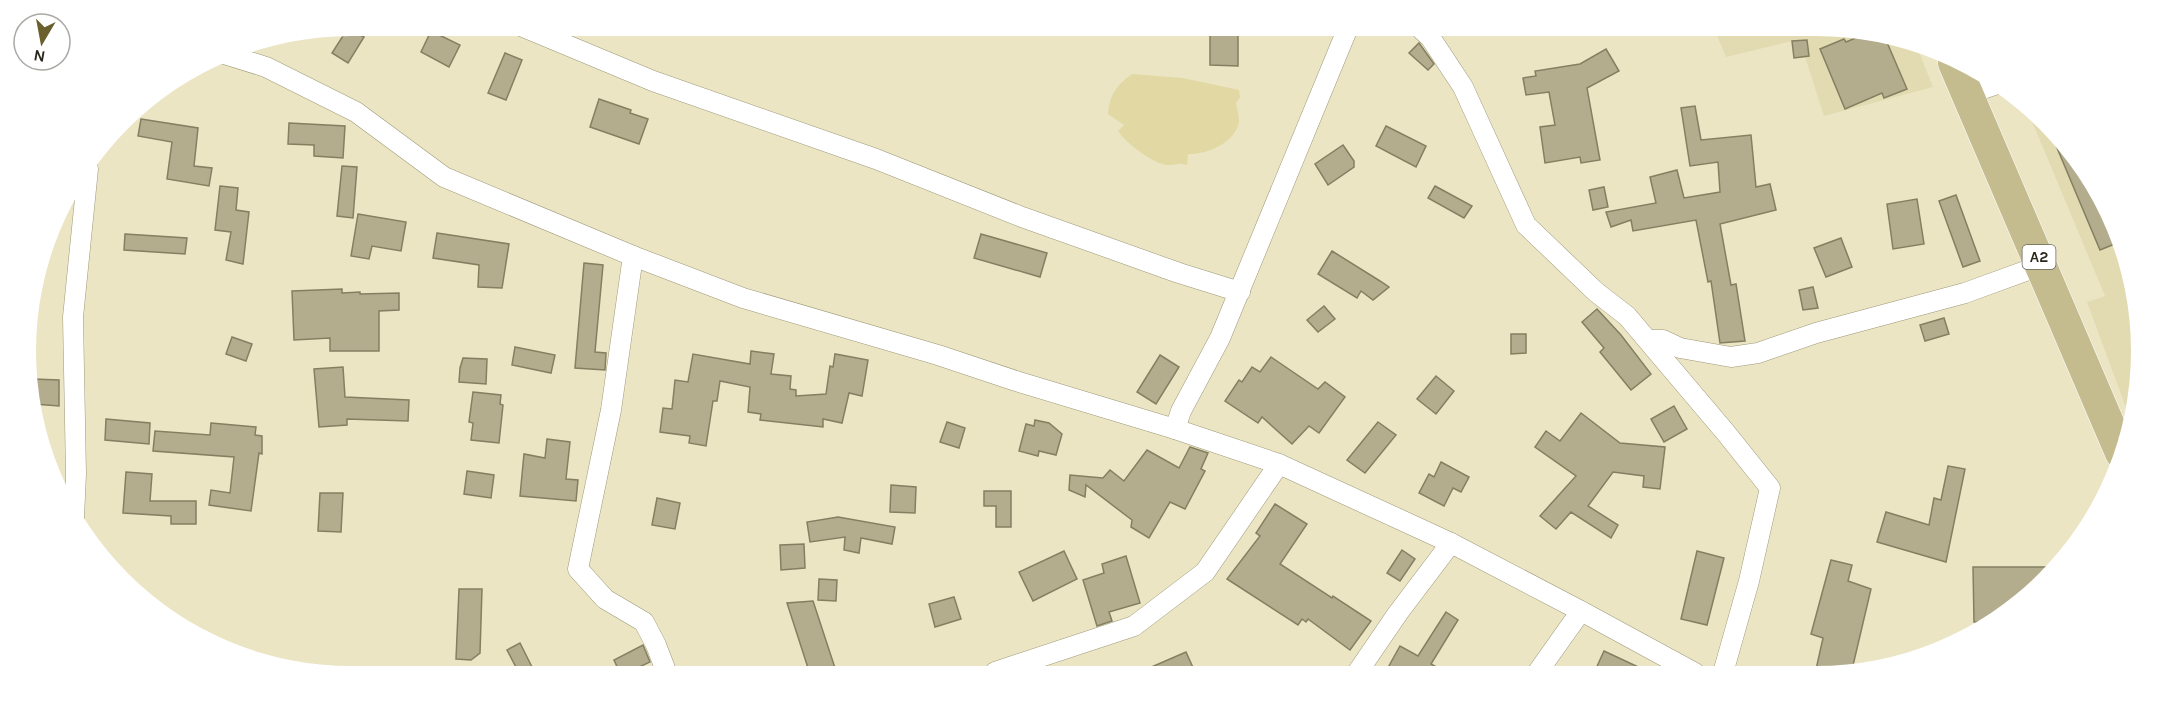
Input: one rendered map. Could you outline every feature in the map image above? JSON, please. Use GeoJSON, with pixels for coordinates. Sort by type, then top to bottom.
{"type":"FeatureCollection","features":[{"type":"Feature","properties":{"kind":"main road","name":"A2"},"geometry":{"type":"LineString","coordinates":[[1957,69],[2117,443]]}},
{"type":"Feature","properties":{"kind":"street"},"geometry":{"type":"LineString","coordinates":[[545,36],[653,81],[876,159],[1044,225],[1240,292]]}},
{"type":"Feature","properties":{"kind":"street"},"geometry":{"type":"LineString","coordinates":[[1175,429],[1181,411],[1220,338],[1240,292],[1345,36]]}},
{"type":"Feature","properties":{"kind":"street"},"geometry":{"type":"LineString","coordinates":[[1429,36],[1463,87],[1526,225],[1596,292],[1626,316],[1770,488],[1752,571],[1726,666]]}},
{"type":"Feature","properties":{"kind":"street"},"geometry":{"type":"LineString","coordinates":[[236,58],[266,67],[356,112],[444,177],[633,256],[743,297],[938,355],[1280,464],[1450,543],[1682,666]]}},
{"type":"Feature","properties":{"kind":"street"},"geometry":{"type":"LineString","coordinates":[[1968,94],[1988,87]]}},
{"type":"Feature","properties":{"kind":"street"},"geometry":{"type":"LineString","coordinates":[[75,502],[74,317],[87,179]]}},
{"type":"Feature","properties":{"kind":"street"},"geometry":{"type":"LineString","coordinates":[[633,256],[611,410],[578,569],[605,599],[644,622],[664,666]]}},
{"type":"Feature","properties":{"kind":"street"},"geometry":{"type":"LineString","coordinates":[[1648,340],[1663,340],[1680,348],[1731,357],[1758,353],[1816,333],[1965,293],[2042,265]]}},
{"type":"Feature","properties":{"kind":"street"},"geometry":{"type":"LineString","coordinates":[[1013,666],[1134,627],[1205,572],[1280,464]]}},
{"type":"Feature","properties":{"kind":"street"},"geometry":{"type":"LineString","coordinates":[[1362,666],[1398,612],[1450,543]]}},
{"type":"Feature","properties":{"kind":"street"},"geometry":{"type":"LineString","coordinates":[[1542,666],[1581,611]]}},
{"type":"Feature","properties":{"kind":"shaded area"},"geometry":{"type":"Polygon","coordinates":[[[1717,36],[1816,36],[1857,39],[1920,54],[1933,87],[1824,116],[1805,57],[1794,58],[1792,41],[1726,57],[1717,36]]]}},
{"type":"Feature","properties":{"kind":"shaded area"},"geometry":{"type":"Polygon","coordinates":[[[1132,74],[1183,78],[1239,90],[1240,97],[1236,103],[1239,122],[1232,136],[1211,150],[1188,154],[1187,165],[1163,164],[1141,152],[1118,131],[1124,125],[1108,114],[1110,101],[1115,91],[1132,74]]]}},
{"type":"Feature","properties":{"kind":"shaded area"},"geometry":{"type":"Polygon","coordinates":[[[2032,121],[2053,143],[2078,176],[2099,212],[2114,250],[2125,290],[2130,330],[2130,372],[2126,407],[2087,302],[2105,296],[2032,121]]]}},
{"type":"Feature","properties":{"kind":"building"},"geometry":{"type":"Polygon","coordinates":[[[343,36],[364,37],[348,63],[332,53],[343,36]]]}},
{"type":"Feature","properties":{"kind":"building"},"geometry":{"type":"Polygon","coordinates":[[[429,36],[441,36],[460,45],[449,67],[421,52],[429,36]]]}},
{"type":"Feature","properties":{"kind":"building"},"geometry":{"type":"Polygon","coordinates":[[[1210,36],[1238,36],[1238,66],[1210,65],[1210,36]]]}},
{"type":"Feature","properties":{"kind":"building"},"geometry":{"type":"Polygon","coordinates":[[[1844,39],[1846,42],[1854,39],[1888,45],[1907,89],[1884,98],[1882,93],[1845,109],[1820,49],[1844,39]]]}},
{"type":"Feature","properties":{"kind":"building"},"geometry":{"type":"Polygon","coordinates":[[[1807,40],[1809,56],[1794,58],[1792,41],[1807,40]]]}},
{"type":"Feature","properties":{"kind":"building"},"geometry":{"type":"Polygon","coordinates":[[[1419,43],[1434,64],[1428,70],[1409,53],[1419,43]]]}},
{"type":"Feature","properties":{"kind":"building"},"geometry":{"type":"Polygon","coordinates":[[[1606,49],[1619,71],[1587,88],[1600,160],[1581,163],[1580,157],[1545,163],[1540,127],[1555,125],[1549,92],[1526,95],[1523,78],[1536,76],[1535,71],[1580,64],[1606,49]]]}},
{"type":"Feature","properties":{"kind":"building"},"geometry":{"type":"Polygon","coordinates":[[[505,53],[522,60],[506,100],[488,93],[505,53]]]}},
{"type":"Feature","properties":{"kind":"building"},"geometry":{"type":"Polygon","coordinates":[[[599,99],[631,110],[630,113],[648,119],[639,144],[590,127],[599,99]]]}},
{"type":"Feature","properties":{"kind":"building"},"geometry":{"type":"Polygon","coordinates":[[[1695,106],[1701,140],[1751,135],[1756,187],[1770,184],[1776,210],[1720,224],[1731,285],[1736,284],[1745,341],[1720,343],[1711,281],[1708,282],[1696,220],[1633,231],[1631,220],[1611,227],[1606,212],[1656,203],[1650,177],[1677,170],[1684,198],[1720,192],[1718,162],[1690,166],[1681,108],[1695,106]]]}},
{"type":"Feature","properties":{"kind":"building"},"geometry":{"type":"Polygon","coordinates":[[[141,119],[198,128],[194,166],[212,168],[209,186],[167,179],[172,142],[138,136],[141,119]]]}},
{"type":"Feature","properties":{"kind":"building"},"geometry":{"type":"Polygon","coordinates":[[[289,123],[345,126],[343,158],[314,156],[314,145],[288,144],[289,123]]]}},
{"type":"Feature","properties":{"kind":"building"},"geometry":{"type":"Polygon","coordinates":[[[1386,126],[1426,146],[1416,167],[1376,146],[1386,126]]]}},
{"type":"Feature","properties":{"kind":"building"},"geometry":{"type":"Polygon","coordinates":[[[1343,145],[1354,161],[1354,167],[1328,185],[1315,164],[1343,145]]]}},
{"type":"Feature","properties":{"kind":"building"},"geometry":{"type":"Polygon","coordinates":[[[2057,148],[2089,194],[2107,230],[2112,245],[2100,250],[2057,148]]]}},
{"type":"Feature","properties":{"kind":"building"},"geometry":{"type":"Polygon","coordinates":[[[342,166],[357,167],[353,218],[337,216],[342,166]]]}},
{"type":"Feature","properties":{"kind":"building"},"geometry":{"type":"Polygon","coordinates":[[[220,186],[238,188],[236,210],[249,212],[243,264],[226,260],[231,232],[215,230],[220,186]]]}},
{"type":"Feature","properties":{"kind":"building"},"geometry":{"type":"Polygon","coordinates":[[[1435,186],[1472,206],[1464,218],[1428,198],[1435,186]]]}},
{"type":"Feature","properties":{"kind":"building"},"geometry":{"type":"Polygon","coordinates":[[[1604,187],[1608,207],[1593,210],[1589,190],[1604,187]]]}},
{"type":"Feature","properties":{"kind":"building"},"geometry":{"type":"Polygon","coordinates":[[[1956,195],[1980,261],[1963,267],[1939,201],[1956,195]]]}},
{"type":"Feature","properties":{"kind":"building"},"geometry":{"type":"Polygon","coordinates":[[[1917,199],[1924,244],[1893,249],[1887,204],[1917,199]]]}},
{"type":"Feature","properties":{"kind":"building"},"geometry":{"type":"Polygon","coordinates":[[[358,214],[406,222],[401,251],[372,246],[369,259],[351,256],[358,214]]]}},
{"type":"Feature","properties":{"kind":"building"},"geometry":{"type":"Polygon","coordinates":[[[437,233],[509,244],[502,288],[478,287],[479,265],[433,258],[437,233]]]}},
{"type":"Feature","properties":{"kind":"building"},"geometry":{"type":"Polygon","coordinates":[[[125,234],[187,238],[185,254],[124,250],[125,234]]]}},
{"type":"Feature","properties":{"kind":"building"},"geometry":{"type":"Polygon","coordinates":[[[981,234],[1047,253],[1040,277],[974,258],[981,234]]]}},
{"type":"Feature","properties":{"kind":"building"},"geometry":{"type":"Polygon","coordinates":[[[1841,238],[1852,267],[1826,277],[1814,248],[1841,238]]]}},
{"type":"Feature","properties":{"kind":"building"},"geometry":{"type":"Polygon","coordinates":[[[1332,251],[1389,287],[1373,300],[1361,291],[1357,298],[1318,274],[1332,251]]]}},
{"type":"Feature","properties":{"kind":"building"},"geometry":{"type":"Polygon","coordinates":[[[584,263],[603,265],[595,352],[606,353],[605,370],[575,368],[584,263]]]}},
{"type":"Feature","properties":{"kind":"building"},"geometry":{"type":"Polygon","coordinates":[[[1813,287],[1818,308],[1803,310],[1799,290],[1813,287]]]}},
{"type":"Feature","properties":{"kind":"building"},"geometry":{"type":"Polygon","coordinates":[[[342,289],[342,293],[399,293],[399,310],[379,311],[379,351],[330,351],[330,338],[294,340],[292,291],[342,289]]]}},
{"type":"Feature","properties":{"kind":"building"},"geometry":{"type":"Polygon","coordinates":[[[1324,306],[1335,319],[1318,332],[1307,320],[1324,306]]]}},
{"type":"Feature","properties":{"kind":"building"},"geometry":{"type":"Polygon","coordinates":[[[1597,309],[1621,335],[1651,374],[1631,390],[1600,352],[1604,348],[1582,322],[1597,309]]]}},
{"type":"Feature","properties":{"kind":"building"},"geometry":{"type":"Polygon","coordinates":[[[1944,318],[1949,334],[1925,341],[1920,325],[1944,318]]]}},
{"type":"Feature","properties":{"kind":"building"},"geometry":{"type":"Polygon","coordinates":[[[1511,334],[1526,334],[1526,353],[1511,354],[1511,334]]]}},
{"type":"Feature","properties":{"kind":"building"},"geometry":{"type":"Polygon","coordinates":[[[232,337],[252,344],[246,361],[226,354],[232,337]]]}},
{"type":"Feature","properties":{"kind":"building"},"geometry":{"type":"Polygon","coordinates":[[[515,347],[555,355],[551,373],[512,365],[515,347]]]}},
{"type":"Feature","properties":{"kind":"building"},"geometry":{"type":"Polygon","coordinates":[[[751,351],[774,354],[771,374],[791,376],[790,389],[796,390],[796,396],[826,394],[830,366],[833,367],[835,354],[868,360],[862,396],[849,393],[842,423],[823,419],[823,427],[760,420],[761,414],[748,412],[750,387],[720,381],[717,401],[713,401],[706,446],[689,443],[690,436],[660,432],[663,408],[672,409],[675,380],[688,382],[693,354],[750,364],[751,351]]]}},
{"type":"Feature","properties":{"kind":"building"},"geometry":{"type":"Polygon","coordinates":[[[1160,355],[1179,367],[1156,404],[1137,392],[1160,355]]]}},
{"type":"Feature","properties":{"kind":"building"},"geometry":{"type":"Polygon","coordinates":[[[1271,357],[1318,389],[1325,382],[1345,397],[1319,433],[1309,426],[1292,444],[1262,417],[1258,423],[1225,401],[1239,380],[1242,382],[1252,367],[1260,372],[1271,357]]]}},
{"type":"Feature","properties":{"kind":"building"},"geometry":{"type":"Polygon","coordinates":[[[463,358],[487,359],[486,384],[459,382],[463,358]]]}},
{"type":"Feature","properties":{"kind":"building"},"geometry":{"type":"Polygon","coordinates":[[[343,367],[345,397],[409,400],[408,421],[347,419],[347,425],[319,427],[314,369],[343,367]]]}},
{"type":"Feature","properties":{"kind":"building"},"geometry":{"type":"Polygon","coordinates":[[[1436,376],[1454,391],[1436,414],[1417,399],[1436,376]]]}},
{"type":"Feature","properties":{"kind":"building"},"geometry":{"type":"Polygon","coordinates":[[[38,379],[59,380],[59,406],[41,405],[38,379]]]}},
{"type":"Feature","properties":{"kind":"building"},"geometry":{"type":"Polygon","coordinates":[[[473,392],[501,395],[500,404],[503,405],[499,443],[471,440],[473,423],[469,422],[473,392]]]}},
{"type":"Feature","properties":{"kind":"building"},"geometry":{"type":"Polygon","coordinates":[[[1674,406],[1687,429],[1664,442],[1651,419],[1674,406]]]}},
{"type":"Feature","properties":{"kind":"building"},"geometry":{"type":"Polygon","coordinates":[[[1581,413],[1620,443],[1665,447],[1660,489],[1643,487],[1644,476],[1613,472],[1588,506],[1618,525],[1611,538],[1571,512],[1556,529],[1540,516],[1576,476],[1535,447],[1546,431],[1560,441],[1581,413]]]}},
{"type":"Feature","properties":{"kind":"building"},"geometry":{"type":"Polygon","coordinates":[[[106,419],[150,423],[149,444],[105,440],[106,419]]]}},
{"type":"Feature","properties":{"kind":"building"},"geometry":{"type":"Polygon","coordinates":[[[1035,420],[1049,423],[1062,434],[1056,455],[1039,451],[1038,456],[1019,451],[1026,424],[1034,426],[1035,420]]]}},
{"type":"Feature","properties":{"kind":"building"},"geometry":{"type":"Polygon","coordinates":[[[947,422],[965,428],[959,448],[940,442],[947,422]]]}},
{"type":"Feature","properties":{"kind":"building"},"geometry":{"type":"Polygon","coordinates":[[[1378,422],[1396,435],[1365,473],[1347,460],[1378,422]]]}},
{"type":"Feature","properties":{"kind":"building"},"geometry":{"type":"Polygon","coordinates":[[[211,423],[256,427],[255,435],[262,436],[262,454],[259,453],[251,511],[209,505],[211,490],[230,493],[234,457],[153,451],[155,431],[210,435],[211,423]]]}},
{"type":"Feature","properties":{"kind":"building"},"geometry":{"type":"Polygon","coordinates":[[[547,439],[570,442],[566,479],[578,480],[576,501],[520,496],[524,454],[545,458],[547,439]]]}},
{"type":"Feature","properties":{"kind":"building"},"geometry":{"type":"Polygon","coordinates":[[[1190,447],[1208,453],[1201,469],[1205,471],[1185,509],[1170,502],[1149,538],[1131,527],[1132,520],[1086,485],[1085,497],[1069,490],[1070,475],[1103,478],[1110,470],[1124,481],[1147,450],[1179,468],[1190,447]]]}},
{"type":"Feature","properties":{"kind":"building"},"geometry":{"type":"Polygon","coordinates":[[[1441,462],[1469,477],[1461,492],[1453,488],[1444,506],[1419,493],[1429,474],[1434,477],[1441,462]]]}},
{"type":"Feature","properties":{"kind":"building"},"geometry":{"type":"Polygon","coordinates":[[[1948,466],[1965,469],[1946,562],[1877,542],[1886,512],[1929,525],[1934,498],[1941,500],[1948,466]]]}},
{"type":"Feature","properties":{"kind":"building"},"geometry":{"type":"Polygon","coordinates":[[[467,471],[494,475],[491,498],[464,494],[467,471]]]}},
{"type":"Feature","properties":{"kind":"building"},"geometry":{"type":"Polygon","coordinates":[[[126,472],[152,474],[150,501],[196,501],[196,524],[171,524],[171,516],[123,513],[126,472]]]}},
{"type":"Feature","properties":{"kind":"building"},"geometry":{"type":"Polygon","coordinates":[[[891,485],[916,487],[915,513],[890,512],[891,485]]]}},
{"type":"Feature","properties":{"kind":"building"},"geometry":{"type":"Polygon","coordinates":[[[984,491],[1011,491],[1011,527],[996,527],[996,506],[984,506],[984,491]]]}},
{"type":"Feature","properties":{"kind":"building"},"geometry":{"type":"Polygon","coordinates":[[[320,493],[343,493],[341,532],[318,531],[320,493]]]}},
{"type":"Feature","properties":{"kind":"building"},"geometry":{"type":"Polygon","coordinates":[[[657,498],[680,503],[675,529],[652,525],[657,498]]]}},
{"type":"Feature","properties":{"kind":"building"},"geometry":{"type":"Polygon","coordinates":[[[1275,504],[1307,524],[1280,564],[1371,621],[1350,650],[1308,619],[1306,622],[1302,619],[1298,625],[1227,579],[1260,536],[1256,533],[1275,504]]]}},
{"type":"Feature","properties":{"kind":"building"},"geometry":{"type":"Polygon","coordinates":[[[838,517],[895,527],[892,544],[861,538],[859,553],[844,550],[845,537],[810,542],[807,522],[838,517]]]}},
{"type":"Feature","properties":{"kind":"building"},"geometry":{"type":"Polygon","coordinates":[[[804,544],[805,568],[781,570],[780,545],[804,544]]]}},
{"type":"Feature","properties":{"kind":"building"},"geometry":{"type":"Polygon","coordinates":[[[1402,550],[1415,559],[1400,581],[1387,573],[1402,550]]]}},
{"type":"Feature","properties":{"kind":"building"},"geometry":{"type":"Polygon","coordinates":[[[1064,551],[1077,579],[1033,601],[1019,572],[1064,551]]]}},
{"type":"Feature","properties":{"kind":"building"},"geometry":{"type":"Polygon","coordinates":[[[1697,551],[1724,558],[1707,625],[1681,619],[1697,551]]]}},
{"type":"Feature","properties":{"kind":"building"},"geometry":{"type":"Polygon","coordinates":[[[1126,556],[1140,603],[1109,612],[1112,621],[1097,626],[1083,580],[1104,573],[1102,564],[1126,556]]]}},
{"type":"Feature","properties":{"kind":"building"},"geometry":{"type":"Polygon","coordinates":[[[1831,560],[1852,565],[1848,581],[1871,589],[1854,663],[1817,666],[1823,638],[1811,634],[1831,560]]]}},
{"type":"Feature","properties":{"kind":"building"},"geometry":{"type":"Polygon","coordinates":[[[1973,567],[2046,567],[2008,601],[1974,622],[1973,567]]]}},
{"type":"Feature","properties":{"kind":"building"},"geometry":{"type":"Polygon","coordinates":[[[819,579],[837,580],[836,601],[818,600],[819,579]]]}},
{"type":"Feature","properties":{"kind":"building"},"geometry":{"type":"Polygon","coordinates":[[[459,589],[482,589],[480,653],[471,660],[456,659],[459,589]]]}},
{"type":"Feature","properties":{"kind":"building"},"geometry":{"type":"Polygon","coordinates":[[[954,597],[961,619],[935,627],[929,604],[954,597]]]}},
{"type":"Feature","properties":{"kind":"building"},"geometry":{"type":"Polygon","coordinates":[[[813,601],[834,666],[807,666],[787,603],[813,601]]]}},
{"type":"Feature","properties":{"kind":"building"},"geometry":{"type":"Polygon","coordinates":[[[1446,612],[1458,620],[1431,664],[1435,666],[1389,666],[1400,646],[1418,656],[1446,612]]]}},
{"type":"Feature","properties":{"kind":"building"},"geometry":{"type":"Polygon","coordinates":[[[520,643],[532,666],[515,666],[507,650],[520,643]]]}},
{"type":"Feature","properties":{"kind":"building"},"geometry":{"type":"Polygon","coordinates":[[[643,645],[650,662],[642,666],[617,666],[614,660],[643,645]]]}},
{"type":"Feature","properties":{"kind":"building"},"geometry":{"type":"Polygon","coordinates":[[[1604,651],[1636,666],[1597,666],[1604,651]]]}},
{"type":"Feature","properties":{"kind":"building"},"geometry":{"type":"Polygon","coordinates":[[[1186,652],[1192,666],[1154,666],[1186,652]]]}}]}
